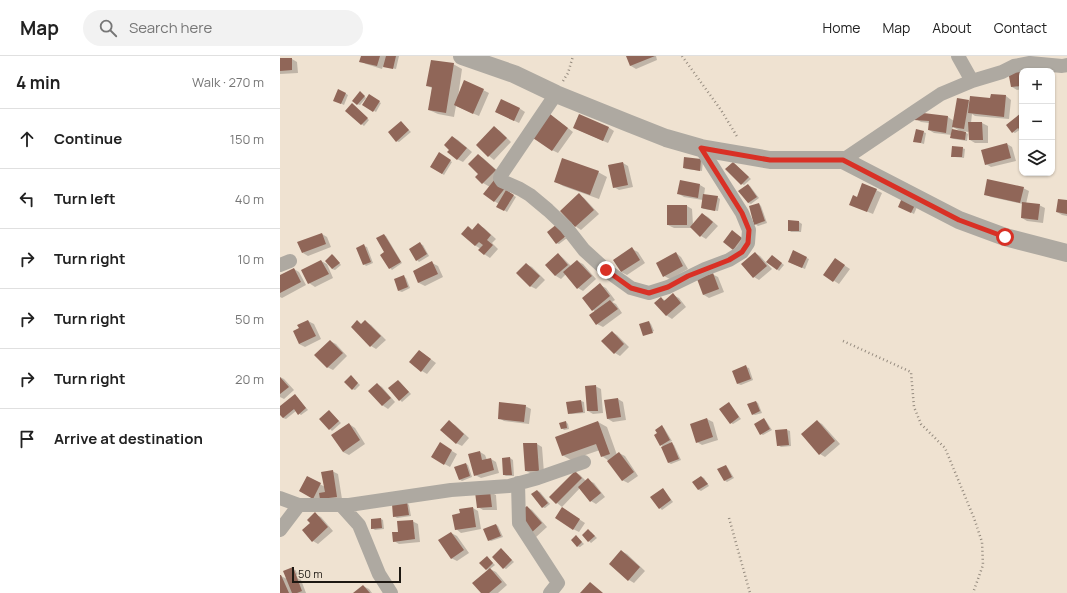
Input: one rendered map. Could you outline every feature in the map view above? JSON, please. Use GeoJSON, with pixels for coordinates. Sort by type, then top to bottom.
{"type":"FeatureCollection","features":[{"type":"Feature","properties":{"kind":"street"},"geometry":{"type":"LineString","coordinates":[[462,56],[514,74],[556,94],[666,138],[701,148],[770,160],[843,160],[959,220],[1005,237],[1067,253]]}},
{"type":"Feature","properties":{"kind":"street"},"geometry":{"type":"LineString","coordinates":[[958,56],[972,81]]}},
{"type":"Feature","properties":{"kind":"street"},"geometry":{"type":"LineString","coordinates":[[843,160],[941,94],[972,81],[1002,72],[1014,66],[1030,63],[1067,66]]}},
{"type":"Feature","properties":{"kind":"street"},"geometry":{"type":"LineString","coordinates":[[556,94],[500,178],[502,181],[530,195],[548,210],[566,227],[584,250],[606,270],[631,288],[649,293],[668,287],[688,276],[729,260],[742,252],[748,243],[749,230],[742,213],[701,148]]}},
{"type":"Feature","properties":{"kind":"street"},"geometry":{"type":"LineString","coordinates":[[280,498],[299,505],[349,505],[451,490],[509,486],[538,478],[584,462]]}},
{"type":"Feature","properties":{"kind":"street"},"geometry":{"type":"LineString","coordinates":[[518,483],[519,523],[558,583],[550,593]]}},
{"type":"Feature","properties":{"kind":"street"},"geometry":{"type":"LineString","coordinates":[[280,530],[299,505]]}},
{"type":"Feature","properties":{"kind":"street"},"geometry":{"type":"LineString","coordinates":[[341,505],[359,525],[379,574],[391,593]]}},
{"type":"Feature","properties":{"kind":"path"},"geometry":{"type":"LineString","coordinates":[[556,94],[568,73],[573,56]]}},
{"type":"Feature","properties":{"kind":"path"},"geometry":{"type":"LineString","coordinates":[[682,56],[721,110],[750,156]]}},
{"type":"Feature","properties":{"kind":"path"},"geometry":{"type":"LineString","coordinates":[[843,341],[911,372],[914,407],[921,424],[945,448],[974,518],[982,542],[983,565],[973,593]]}},
{"type":"Feature","properties":{"kind":"path"},"geometry":{"type":"LineString","coordinates":[[729,518],[750,593]]}},
{"type":"Feature","properties":{"kind":"building"},"geometry":{"type":"Polygon","coordinates":[[[361,56],[380,56],[377,66],[359,62],[361,56]]]}},
{"type":"Feature","properties":{"kind":"building"},"geometry":{"type":"Polygon","coordinates":[[[386,56],[396,56],[393,69],[383,67],[386,56]]]}},
{"type":"Feature","properties":{"kind":"building"},"geometry":{"type":"Polygon","coordinates":[[[626,56],[655,56],[630,66],[626,56]]]}},
{"type":"Feature","properties":{"kind":"building"},"geometry":{"type":"Polygon","coordinates":[[[280,58],[292,58],[292,70],[280,71],[280,58]]]}},
{"type":"Feature","properties":{"kind":"building"},"geometry":{"type":"Polygon","coordinates":[[[431,60],[454,63],[446,113],[428,110],[432,87],[426,86],[431,60]]]}},
{"type":"Feature","properties":{"kind":"building"},"geometry":{"type":"Polygon","coordinates":[[[1008,71],[1019,71],[1019,86],[1011,87],[1008,71]]]}},
{"type":"Feature","properties":{"kind":"building"},"geometry":{"type":"Polygon","coordinates":[[[464,80],[484,89],[473,114],[454,105],[464,80]]]}},
{"type":"Feature","properties":{"kind":"building"},"geometry":{"type":"Polygon","coordinates":[[[338,89],[346,93],[341,104],[333,101],[338,89]]]}},
{"type":"Feature","properties":{"kind":"building"},"geometry":{"type":"Polygon","coordinates":[[[360,91],[365,96],[357,105],[352,101],[360,91]]]}},
{"type":"Feature","properties":{"kind":"building"},"geometry":{"type":"Polygon","coordinates":[[[369,94],[380,101],[373,112],[362,105],[369,94]]]}},
{"type":"Feature","properties":{"kind":"building"},"geometry":{"type":"Polygon","coordinates":[[[991,94],[1006,95],[1004,117],[968,113],[970,96],[990,98],[991,94]]]}},
{"type":"Feature","properties":{"kind":"building"},"geometry":{"type":"Polygon","coordinates":[[[957,98],[969,100],[964,129],[952,127],[957,98]]]}},
{"type":"Feature","properties":{"kind":"building"},"geometry":{"type":"Polygon","coordinates":[[[501,99],[520,108],[514,121],[495,112],[501,99]]]}},
{"type":"Feature","properties":{"kind":"building"},"geometry":{"type":"Polygon","coordinates":[[[352,103],[368,118],[361,125],[345,111],[352,103]]]}},
{"type":"Feature","properties":{"kind":"building"},"geometry":{"type":"Polygon","coordinates":[[[915,112],[948,116],[946,133],[928,130],[929,121],[914,120],[915,112]]]}},
{"type":"Feature","properties":{"kind":"building"},"geometry":{"type":"Polygon","coordinates":[[[550,114],[568,128],[552,151],[533,138],[550,114]]]}},
{"type":"Feature","properties":{"kind":"building"},"geometry":{"type":"Polygon","coordinates":[[[579,114],[609,127],[603,141],[573,128],[579,114]]]}},
{"type":"Feature","properties":{"kind":"building"},"geometry":{"type":"Polygon","coordinates":[[[1019,115],[1019,129],[1018,128],[1012,133],[1006,125],[1019,115]]]}},
{"type":"Feature","properties":{"kind":"building"},"geometry":{"type":"Polygon","coordinates":[[[401,121],[409,130],[396,142],[388,132],[401,121]]]}},
{"type":"Feature","properties":{"kind":"building"},"geometry":{"type":"Polygon","coordinates":[[[968,122],[982,122],[983,140],[969,140],[968,122]]]}},
{"type":"Feature","properties":{"kind":"building"},"geometry":{"type":"Polygon","coordinates":[[[494,126],[507,138],[488,157],[476,145],[494,126]]]}},
{"type":"Feature","properties":{"kind":"building"},"geometry":{"type":"Polygon","coordinates":[[[916,129],[924,131],[921,143],[913,142],[916,129]]]}},
{"type":"Feature","properties":{"kind":"building"},"geometry":{"type":"Polygon","coordinates":[[[952,129],[966,132],[965,140],[950,138],[952,129]]]}},
{"type":"Feature","properties":{"kind":"building"},"geometry":{"type":"Polygon","coordinates":[[[452,136],[467,148],[457,160],[447,152],[449,150],[444,145],[452,136]]]}},
{"type":"Feature","properties":{"kind":"building"},"geometry":{"type":"Polygon","coordinates":[[[1007,143],[1011,158],[985,165],[981,150],[1007,143]]]}},
{"type":"Feature","properties":{"kind":"building"},"geometry":{"type":"Polygon","coordinates":[[[952,146],[963,147],[962,157],[951,157],[952,146]]]}},
{"type":"Feature","properties":{"kind":"building"},"geometry":{"type":"Polygon","coordinates":[[[439,152],[451,160],[442,174],[430,167],[439,152]]]}},
{"type":"Feature","properties":{"kind":"building"},"geometry":{"type":"Polygon","coordinates":[[[478,154],[496,170],[482,184],[475,177],[478,174],[468,164],[478,154]]]}},
{"type":"Feature","properties":{"kind":"building"},"geometry":{"type":"Polygon","coordinates":[[[684,157],[701,159],[700,171],[683,168],[684,157]]]}},
{"type":"Feature","properties":{"kind":"building"},"geometry":{"type":"Polygon","coordinates":[[[562,158],[599,171],[590,195],[554,182],[562,158]]]}},
{"type":"Feature","properties":{"kind":"building"},"geometry":{"type":"Polygon","coordinates":[[[623,162],[628,185],[613,188],[608,165],[623,162]]]}},
{"type":"Feature","properties":{"kind":"building"},"geometry":{"type":"Polygon","coordinates":[[[733,162],[749,177],[741,185],[725,169],[733,162]]]}},
{"type":"Feature","properties":{"kind":"building"},"geometry":{"type":"Polygon","coordinates":[[[495,179],[506,187],[494,202],[483,194],[495,179]]]}},
{"type":"Feature","properties":{"kind":"building"},"geometry":{"type":"Polygon","coordinates":[[[987,179],[1024,187],[1020,203],[984,195],[987,179]]]}},
{"type":"Feature","properties":{"kind":"building"},"geometry":{"type":"Polygon","coordinates":[[[680,180],[700,184],[698,198],[677,194],[680,180]]]}},
{"type":"Feature","properties":{"kind":"building"},"geometry":{"type":"Polygon","coordinates":[[[862,183],[877,189],[867,212],[849,205],[853,195],[857,197],[862,183]]]}},
{"type":"Feature","properties":{"kind":"building"},"geometry":{"type":"Polygon","coordinates":[[[748,184],[757,197],[748,203],[738,191],[748,184]]]}},
{"type":"Feature","properties":{"kind":"building"},"geometry":{"type":"Polygon","coordinates":[[[506,190],[514,195],[504,211],[496,207],[506,190]]]}},
{"type":"Feature","properties":{"kind":"building"},"geometry":{"type":"Polygon","coordinates":[[[579,193],[594,210],[575,227],[560,211],[579,193]]]}},
{"type":"Feature","properties":{"kind":"building"},"geometry":{"type":"Polygon","coordinates":[[[703,194],[718,196],[715,211],[701,208],[703,194]]]}},
{"type":"Feature","properties":{"kind":"building"},"geometry":{"type":"Polygon","coordinates":[[[902,198],[915,205],[911,213],[898,207],[902,198]]]}},
{"type":"Feature","properties":{"kind":"building"},"geometry":{"type":"Polygon","coordinates":[[[1058,199],[1067,200],[1067,214],[1056,212],[1058,199]]]}},
{"type":"Feature","properties":{"kind":"building"},"geometry":{"type":"Polygon","coordinates":[[[1022,202],[1040,204],[1038,220],[1021,218],[1022,202]]]}},
{"type":"Feature","properties":{"kind":"building"},"geometry":{"type":"Polygon","coordinates":[[[759,203],[765,221],[754,225],[749,206],[759,203]]]}},
{"type":"Feature","properties":{"kind":"building"},"geometry":{"type":"Polygon","coordinates":[[[667,205],[687,205],[687,225],[667,225],[667,205]]]}},
{"type":"Feature","properties":{"kind":"building"},"geometry":{"type":"Polygon","coordinates":[[[702,213],[713,222],[700,237],[690,227],[702,213]]]}},
{"type":"Feature","properties":{"kind":"building"},"geometry":{"type":"Polygon","coordinates":[[[788,220],[799,221],[799,231],[788,231],[788,220]]]}},
{"type":"Feature","properties":{"kind":"building"},"geometry":{"type":"Polygon","coordinates":[[[478,223],[491,235],[487,240],[493,245],[484,255],[478,250],[483,245],[479,242],[475,246],[461,234],[468,226],[472,230],[478,223]]]}},
{"type":"Feature","properties":{"kind":"building"},"geometry":{"type":"Polygon","coordinates":[[[557,224],[566,236],[556,244],[547,232],[557,224]]]}},
{"type":"Feature","properties":{"kind":"building"},"geometry":{"type":"Polygon","coordinates":[[[732,230],[742,238],[733,250],[723,242],[732,230]]]}},
{"type":"Feature","properties":{"kind":"building"},"geometry":{"type":"Polygon","coordinates":[[[322,233],[326,244],[302,253],[297,242],[322,233]]]}},
{"type":"Feature","properties":{"kind":"building"},"geometry":{"type":"Polygon","coordinates":[[[384,234],[401,262],[389,269],[380,255],[384,252],[376,238],[384,234]]]}},
{"type":"Feature","properties":{"kind":"building"},"geometry":{"type":"Polygon","coordinates":[[[420,242],[427,254],[416,261],[409,249],[420,242]]]}},
{"type":"Feature","properties":{"kind":"building"},"geometry":{"type":"Polygon","coordinates":[[[364,244],[371,262],[363,265],[356,248],[364,244]]]}},
{"type":"Feature","properties":{"kind":"building"},"geometry":{"type":"Polygon","coordinates":[[[632,247],[640,260],[621,272],[613,260],[632,247]]]}},
{"type":"Feature","properties":{"kind":"building"},"geometry":{"type":"Polygon","coordinates":[[[793,250],[807,257],[802,268],[788,262],[793,250]]]}},
{"type":"Feature","properties":{"kind":"building"},"geometry":{"type":"Polygon","coordinates":[[[676,252],[683,266],[663,277],[656,263],[676,252]]]}},
{"type":"Feature","properties":{"kind":"building"},"geometry":{"type":"Polygon","coordinates":[[[755,252],[767,266],[753,278],[741,264],[755,252]]]}},
{"type":"Feature","properties":{"kind":"building"},"geometry":{"type":"Polygon","coordinates":[[[558,253],[568,265],[555,276],[545,265],[558,253]]]}},
{"type":"Feature","properties":{"kind":"building"},"geometry":{"type":"Polygon","coordinates":[[[332,254],[340,263],[332,269],[325,261],[332,254]]]}},
{"type":"Feature","properties":{"kind":"building"},"geometry":{"type":"Polygon","coordinates":[[[772,255],[782,263],[777,270],[766,262],[772,255]]]}},
{"type":"Feature","properties":{"kind":"building"},"geometry":{"type":"Polygon","coordinates":[[[835,258],[845,265],[833,282],[823,275],[835,258]]]}},
{"type":"Feature","properties":{"kind":"building"},"geometry":{"type":"Polygon","coordinates":[[[321,260],[329,274],[308,284],[301,270],[321,260]]]}},
{"type":"Feature","properties":{"kind":"building"},"geometry":{"type":"Polygon","coordinates":[[[577,260],[592,276],[577,289],[563,272],[577,260]]]}},
{"type":"Feature","properties":{"kind":"building"},"geometry":{"type":"Polygon","coordinates":[[[432,261],[438,274],[418,283],[413,271],[432,261]]]}},
{"type":"Feature","properties":{"kind":"building"},"geometry":{"type":"Polygon","coordinates":[[[526,263],[540,276],[530,287],[516,273],[526,263]]]}},
{"type":"Feature","properties":{"kind":"building"},"geometry":{"type":"Polygon","coordinates":[[[294,268],[301,282],[280,293],[280,275],[294,268]]]}},
{"type":"Feature","properties":{"kind":"building"},"geometry":{"type":"Polygon","coordinates":[[[713,273],[719,289],[703,295],[697,279],[713,273]]]}},
{"type":"Feature","properties":{"kind":"building"},"geometry":{"type":"Polygon","coordinates":[[[404,275],[408,287],[398,291],[394,279],[404,275]]]}},
{"type":"Feature","properties":{"kind":"building"},"geometry":{"type":"Polygon","coordinates":[[[600,283],[610,296],[592,311],[582,298],[600,283]]]}},
{"type":"Feature","properties":{"kind":"building"},"geometry":{"type":"Polygon","coordinates":[[[673,293],[681,303],[666,316],[654,303],[661,297],[664,301],[673,293]]]}},
{"type":"Feature","properties":{"kind":"building"},"geometry":{"type":"Polygon","coordinates":[[[610,300],[618,309],[596,325],[589,315],[610,300]]]}},
{"type":"Feature","properties":{"kind":"building"},"geometry":{"type":"Polygon","coordinates":[[[308,320],[316,336],[299,344],[293,331],[299,328],[297,325],[308,320]]]}},
{"type":"Feature","properties":{"kind":"building"},"geometry":{"type":"Polygon","coordinates":[[[357,320],[361,324],[365,320],[381,336],[370,347],[351,327],[357,320]]]}},
{"type":"Feature","properties":{"kind":"building"},"geometry":{"type":"Polygon","coordinates":[[[649,321],[653,333],[643,336],[639,324],[649,321]]]}},
{"type":"Feature","properties":{"kind":"building"},"geometry":{"type":"Polygon","coordinates":[[[612,331],[624,344],[614,354],[601,341],[612,331]]]}},
{"type":"Feature","properties":{"kind":"building"},"geometry":{"type":"Polygon","coordinates":[[[330,340],[343,353],[327,368],[314,355],[330,340]]]}},
{"type":"Feature","properties":{"kind":"building"},"geometry":{"type":"Polygon","coordinates":[[[419,350],[431,359],[421,372],[409,362],[419,350]]]}},
{"type":"Feature","properties":{"kind":"building"},"geometry":{"type":"Polygon","coordinates":[[[746,365],[751,379],[737,384],[732,371],[746,365]]]}},
{"type":"Feature","properties":{"kind":"building"},"geometry":{"type":"Polygon","coordinates":[[[351,375],[358,383],[352,390],[344,382],[351,375]]]}},
{"type":"Feature","properties":{"kind":"building"},"geometry":{"type":"Polygon","coordinates":[[[280,377],[289,387],[280,394],[280,377]]]}},
{"type":"Feature","properties":{"kind":"building"},"geometry":{"type":"Polygon","coordinates":[[[398,380],[409,392],[399,401],[388,388],[398,380]]]}},
{"type":"Feature","properties":{"kind":"building"},"geometry":{"type":"Polygon","coordinates":[[[377,383],[391,398],[382,406],[368,391],[377,383]]]}},
{"type":"Feature","properties":{"kind":"building"},"geometry":{"type":"Polygon","coordinates":[[[596,385],[598,411],[587,411],[585,386],[596,385]]]}},
{"type":"Feature","properties":{"kind":"building"},"geometry":{"type":"Polygon","coordinates":[[[295,394],[306,408],[298,415],[294,409],[283,418],[280,415],[280,406],[295,394]]]}},
{"type":"Feature","properties":{"kind":"building"},"geometry":{"type":"Polygon","coordinates":[[[618,398],[621,417],[607,419],[604,400],[618,398]]]}},
{"type":"Feature","properties":{"kind":"building"},"geometry":{"type":"Polygon","coordinates":[[[581,400],[583,412],[568,414],[566,402],[581,400]]]}},
{"type":"Feature","properties":{"kind":"building"},"geometry":{"type":"Polygon","coordinates":[[[756,401],[760,411],[752,415],[747,404],[756,401]]]}},
{"type":"Feature","properties":{"kind":"building"},"geometry":{"type":"Polygon","coordinates":[[[499,402],[526,405],[524,422],[498,419],[499,402]]]}},
{"type":"Feature","properties":{"kind":"building"},"geometry":{"type":"Polygon","coordinates":[[[729,402],[739,417],[730,424],[719,409],[729,402]]]}},
{"type":"Feature","properties":{"kind":"building"},"geometry":{"type":"Polygon","coordinates":[[[329,410],[339,421],[329,430],[319,419],[329,410]]]}},
{"type":"Feature","properties":{"kind":"building"},"geometry":{"type":"Polygon","coordinates":[[[707,418],[713,437],[696,443],[690,424],[707,418]]]}},
{"type":"Feature","properties":{"kind":"building"},"geometry":{"type":"Polygon","coordinates":[[[764,418],[770,429],[760,435],[754,424],[764,418]]]}},
{"type":"Feature","properties":{"kind":"building"},"geometry":{"type":"Polygon","coordinates":[[[449,420],[464,434],[456,444],[440,430],[449,420]]]}},
{"type":"Feature","properties":{"kind":"building"},"geometry":{"type":"Polygon","coordinates":[[[817,420],[835,441],[819,455],[801,434],[817,420]]]}},
{"type":"Feature","properties":{"kind":"building"},"geometry":{"type":"Polygon","coordinates":[[[566,421],[567,428],[561,429],[559,423],[566,421]]]}},
{"type":"Feature","properties":{"kind":"building"},"geometry":{"type":"Polygon","coordinates":[[[598,421],[610,454],[601,457],[596,444],[562,456],[555,437],[598,421]]]}},
{"type":"Feature","properties":{"kind":"building"},"geometry":{"type":"Polygon","coordinates":[[[349,423],[360,440],[343,452],[331,435],[349,423]]]}},
{"type":"Feature","properties":{"kind":"building"},"geometry":{"type":"Polygon","coordinates":[[[662,425],[670,440],[660,446],[654,435],[657,433],[655,430],[662,425]]]}},
{"type":"Feature","properties":{"kind":"building"},"geometry":{"type":"Polygon","coordinates":[[[787,429],[789,445],[777,446],[775,430],[787,429]]]}},
{"type":"Feature","properties":{"kind":"building"},"geometry":{"type":"Polygon","coordinates":[[[440,442],[452,450],[444,465],[431,457],[440,442]]]}},
{"type":"Feature","properties":{"kind":"building"},"geometry":{"type":"Polygon","coordinates":[[[672,442],[679,459],[668,463],[661,447],[672,442]]]}},
{"type":"Feature","properties":{"kind":"building"},"geometry":{"type":"Polygon","coordinates":[[[523,443],[537,443],[539,471],[525,471],[523,443]]]}},
{"type":"Feature","properties":{"kind":"building"},"geometry":{"type":"Polygon","coordinates":[[[480,451],[482,460],[491,458],[494,470],[474,476],[468,454],[480,451]]]}},
{"type":"Feature","properties":{"kind":"building"},"geometry":{"type":"Polygon","coordinates":[[[619,452],[634,472],[622,481],[607,461],[619,452]]]}},
{"type":"Feature","properties":{"kind":"building"},"geometry":{"type":"Polygon","coordinates":[[[510,457],[512,475],[503,475],[502,458],[510,457]]]}},
{"type":"Feature","properties":{"kind":"building"},"geometry":{"type":"Polygon","coordinates":[[[466,463],[470,476],[459,480],[454,467],[466,463]]]}},
{"type":"Feature","properties":{"kind":"building"},"geometry":{"type":"Polygon","coordinates":[[[726,465],[732,477],[724,481],[717,469],[726,465]]]}},
{"type":"Feature","properties":{"kind":"building"},"geometry":{"type":"Polygon","coordinates":[[[333,470],[337,497],[320,499],[319,493],[325,492],[321,472],[333,470]]]}},
{"type":"Feature","properties":{"kind":"building"},"geometry":{"type":"Polygon","coordinates":[[[575,471],[582,478],[556,504],[549,497],[575,471]]]}},
{"type":"Feature","properties":{"kind":"building"},"geometry":{"type":"Polygon","coordinates":[[[307,476],[321,483],[313,499],[299,491],[307,476]]]}},
{"type":"Feature","properties":{"kind":"building"},"geometry":{"type":"Polygon","coordinates":[[[701,476],[708,484],[698,490],[692,482],[701,476]]]}},
{"type":"Feature","properties":{"kind":"building"},"geometry":{"type":"Polygon","coordinates":[[[588,478],[601,493],[590,502],[578,487],[588,478]]]}},
{"type":"Feature","properties":{"kind":"building"},"geometry":{"type":"Polygon","coordinates":[[[663,488],[671,500],[659,509],[650,497],[663,488]]]}},
{"type":"Feature","properties":{"kind":"building"},"geometry":{"type":"Polygon","coordinates":[[[537,490],[548,503],[542,508],[531,494],[537,490]]]}},
{"type":"Feature","properties":{"kind":"building"},"geometry":{"type":"Polygon","coordinates":[[[490,491],[492,507],[477,508],[475,492],[490,491]]]}},
{"type":"Feature","properties":{"kind":"building"},"geometry":{"type":"Polygon","coordinates":[[[407,502],[409,515],[393,517],[392,504],[407,502]]]}},
{"type":"Feature","properties":{"kind":"building"},"geometry":{"type":"Polygon","coordinates":[[[527,506],[542,523],[530,534],[518,513],[527,506]]]}},
{"type":"Feature","properties":{"kind":"building"},"geometry":{"type":"Polygon","coordinates":[[[473,507],[476,527],[455,530],[452,515],[460,513],[459,509],[473,507]]]}},
{"type":"Feature","properties":{"kind":"building"},"geometry":{"type":"Polygon","coordinates":[[[562,507],[580,519],[573,530],[555,518],[562,507]]]}},
{"type":"Feature","properties":{"kind":"building"},"geometry":{"type":"Polygon","coordinates":[[[315,512],[328,527],[312,542],[302,530],[310,523],[307,520],[315,512]]]}},
{"type":"Feature","properties":{"kind":"building"},"geometry":{"type":"Polygon","coordinates":[[[381,518],[382,528],[371,529],[371,519],[381,518]]]}},
{"type":"Feature","properties":{"kind":"building"},"geometry":{"type":"Polygon","coordinates":[[[413,520],[415,539],[393,542],[392,532],[398,532],[397,521],[413,520]]]}},
{"type":"Feature","properties":{"kind":"building"},"geometry":{"type":"Polygon","coordinates":[[[496,524],[501,536],[488,541],[483,529],[496,524]]]}},
{"type":"Feature","properties":{"kind":"building"},"geometry":{"type":"Polygon","coordinates":[[[588,529],[595,536],[588,542],[582,535],[588,529]]]}},
{"type":"Feature","properties":{"kind":"building"},"geometry":{"type":"Polygon","coordinates":[[[451,532],[464,550],[451,559],[438,540],[451,532]]]}},
{"type":"Feature","properties":{"kind":"building"},"geometry":{"type":"Polygon","coordinates":[[[576,535],[582,542],[577,547],[571,540],[576,535]]]}},
{"type":"Feature","properties":{"kind":"building"},"geometry":{"type":"Polygon","coordinates":[[[501,548],[512,560],[503,569],[492,557],[501,548]]]}},
{"type":"Feature","properties":{"kind":"building"},"geometry":{"type":"Polygon","coordinates":[[[621,550],[640,567],[628,581],[609,564],[621,550]]]}},
{"type":"Feature","properties":{"kind":"building"},"geometry":{"type":"Polygon","coordinates":[[[487,556],[493,563],[486,570],[479,563],[487,556]]]}},
{"type":"Feature","properties":{"kind":"building"},"geometry":{"type":"Polygon","coordinates":[[[293,567],[302,591],[297,593],[292,593],[283,571],[293,567]]]}},
{"type":"Feature","properties":{"kind":"building"},"geometry":{"type":"Polygon","coordinates":[[[490,568],[502,582],[489,593],[481,593],[472,583],[490,568]]]}},
{"type":"Feature","properties":{"kind":"building"},"geometry":{"type":"Polygon","coordinates":[[[281,575],[289,593],[280,593],[281,575]]]}},
{"type":"Feature","properties":{"kind":"building"},"geometry":{"type":"Polygon","coordinates":[[[590,582],[603,593],[580,593],[590,582]]]}},
{"type":"Feature","properties":{"kind":"building"},"geometry":{"type":"Polygon","coordinates":[[[363,585],[370,593],[353,593],[363,585]]]}},
{"type":"Feature","properties":{"kind":"route"},"geometry":{"type":"LineString","coordinates":[[606,270],[631,288],[649,293],[668,287],[688,276],[729,260],[742,252],[748,243],[749,230],[742,213],[701,148],[770,160],[843,160],[959,220],[1005,237]]}}]}
